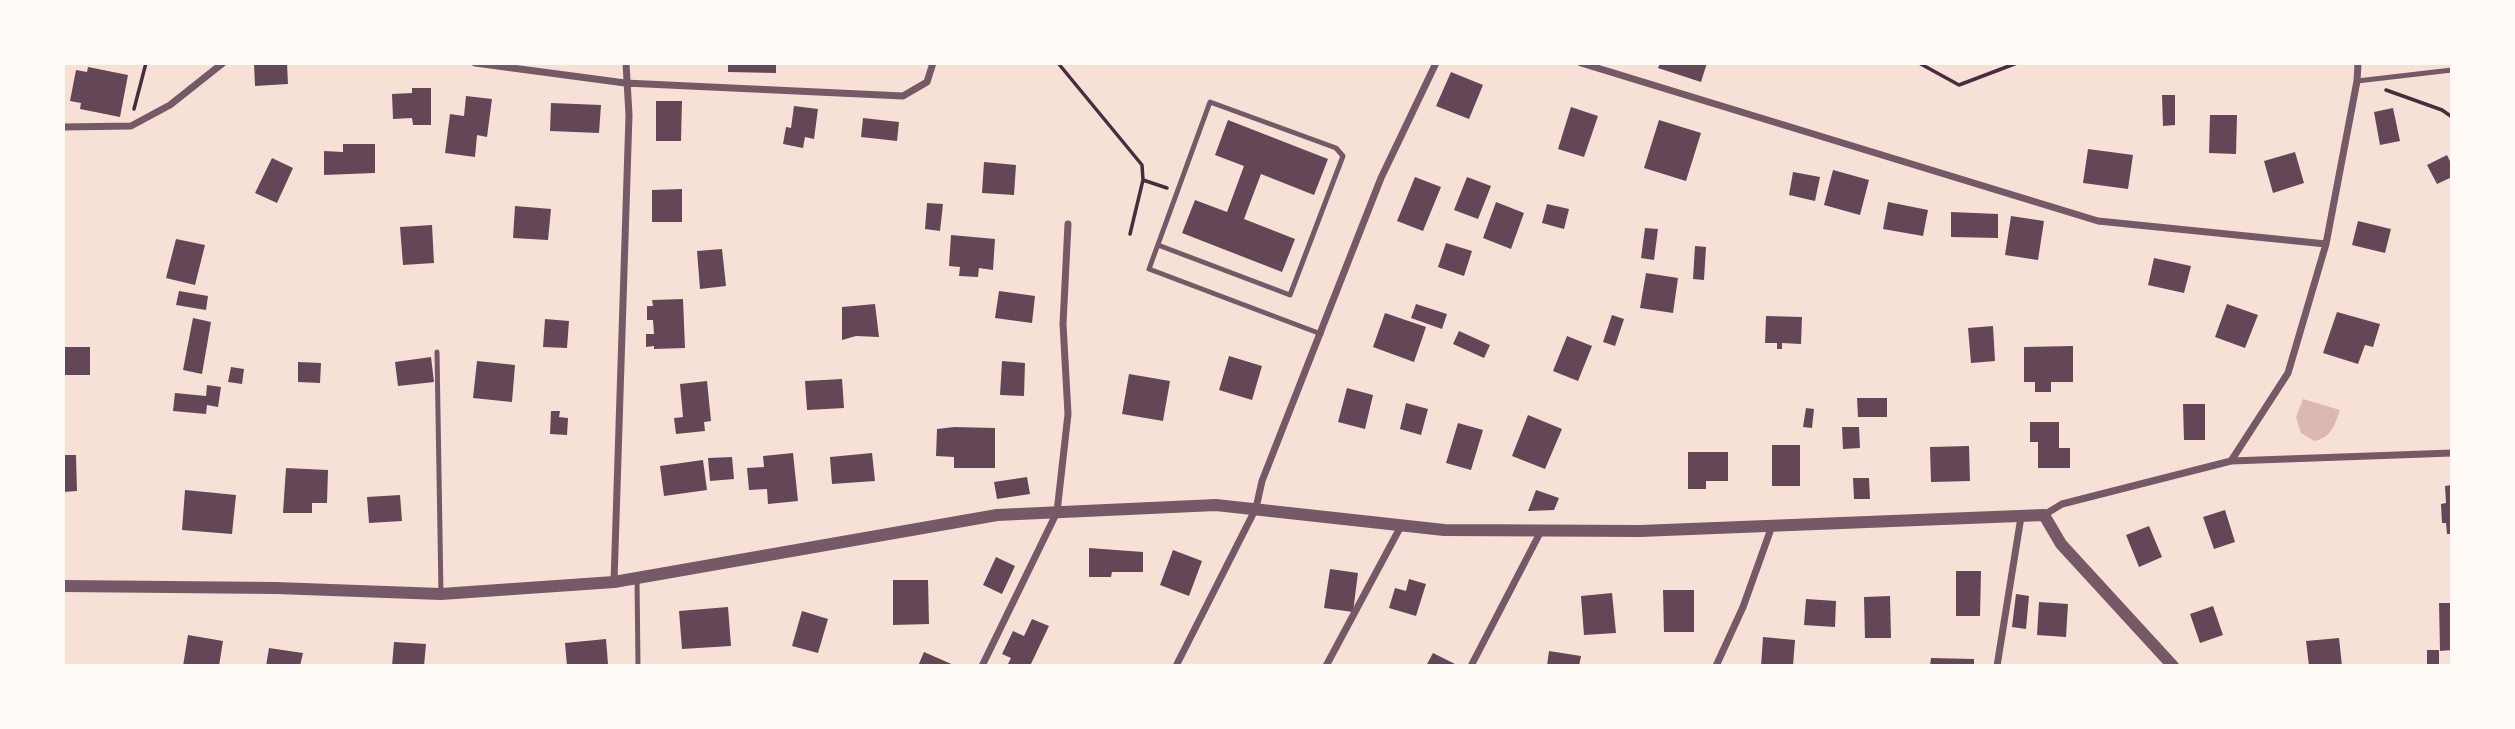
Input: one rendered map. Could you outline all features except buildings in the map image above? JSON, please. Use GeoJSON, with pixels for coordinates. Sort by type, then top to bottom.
{"type":"FeatureCollection","features":[{"type":"Feature","properties":{"kind":"street"},"geometry":{"type":"LineString","coordinates":[[63,127],[131,126],[170,105],[223,63]]}},
{"type":"Feature","properties":{"kind":"street"},"geometry":{"type":"LineString","coordinates":[[475,63],[625,83],[903,96],[927,82],[933,63]]}},
{"type":"Feature","properties":{"kind":"street"},"geometry":{"type":"LineString","coordinates":[[614,582],[629,115],[625,83],[626,63]]}},
{"type":"Feature","properties":{"kind":"street"},"geometry":{"type":"LineString","coordinates":[[1176,666],[1256,508],[1262,481],[1381,178],[1436,63]]}},
{"type":"Feature","properties":{"kind":"street"},"geometry":{"type":"LineString","coordinates":[[1581,63],[2098,221],[2326,244]]}},
{"type":"Feature","properties":{"kind":"street"},"geometry":{"type":"LineString","coordinates":[[2231,461],[2288,373],[2326,244],[2357,81],[2358,63]]}},
{"type":"Feature","properties":{"kind":"street"},"geometry":{"type":"LineString","coordinates":[[982,666],[1056,512],[1068,414],[1063,324],[1068,224]]}},
{"type":"Feature","properties":{"kind":"street"},"geometry":{"type":"LineString","coordinates":[[63,586],[276,588],[441,594],[614,582],[997,516],[1216,505],[1444,530],[1772,526],[2021,517],[2044,515],[2062,504],[2231,461],[2452,453]]}},
{"type":"Feature","properties":{"kind":"street"},"geometry":{"type":"LineString","coordinates":[[2044,515],[2062,544],[2173,666]]}},
{"type":"Feature","properties":{"kind":"street"},"geometry":{"type":"LineString","coordinates":[[1997,666],[2021,517]]}},
{"type":"Feature","properties":{"kind":"street"},"geometry":{"type":"LineString","coordinates":[[1326,666],[1401,526]]}},
{"type":"Feature","properties":{"kind":"street"},"geometry":{"type":"LineString","coordinates":[[1716,666],[1743,607],[1772,526]]}},
{"type":"Feature","properties":{"kind":"street"},"geometry":{"type":"LineString","coordinates":[[1471,666],[1541,530]]}},
{"type":"Feature","properties":{"kind":"lane"},"geometry":{"type":"LineString","coordinates":[[2357,81],[2452,70]]}},
{"type":"Feature","properties":{"kind":"lane"},"geometry":{"type":"LineString","coordinates":[[1158,245],[1290,295],[1343,156],[1336,148],[1210,102],[1178,192],[1158,245],[1149,270],[1321,334]]}},
{"type":"Feature","properties":{"kind":"lane"},"geometry":{"type":"LineString","coordinates":[[437,352],[441,594]]}},
{"type":"Feature","properties":{"kind":"lane"},"geometry":{"type":"LineString","coordinates":[[637,579],[638,666]]}},
{"type":"Feature","properties":{"kind":"path"},"geometry":{"type":"LineString","coordinates":[[131,126],[146,63]]}},
{"type":"Feature","properties":{"kind":"path"},"geometry":{"type":"LineString","coordinates":[[1058,63],[1142,165],[1143,180],[1130,234]]}},
{"type":"Feature","properties":{"kind":"path"},"geometry":{"type":"LineString","coordinates":[[1920,63],[1959,85],[2017,63]]}},
{"type":"Feature","properties":{"kind":"path"},"geometry":{"type":"LineString","coordinates":[[2357,81],[2442,110],[2452,117]]}},
{"type":"Feature","properties":{"kind":"path"},"geometry":{"type":"LineString","coordinates":[[1143,180],[1178,192]]}},
{"type":"Feature","properties":{"kind":"shaded area"},"geometry":{"type":"Polygon","coordinates":[[[2303,399],[2340,410],[2332,430],[2325,437],[2314,441],[2301,433],[2296,417],[2303,399]]]}}]}
